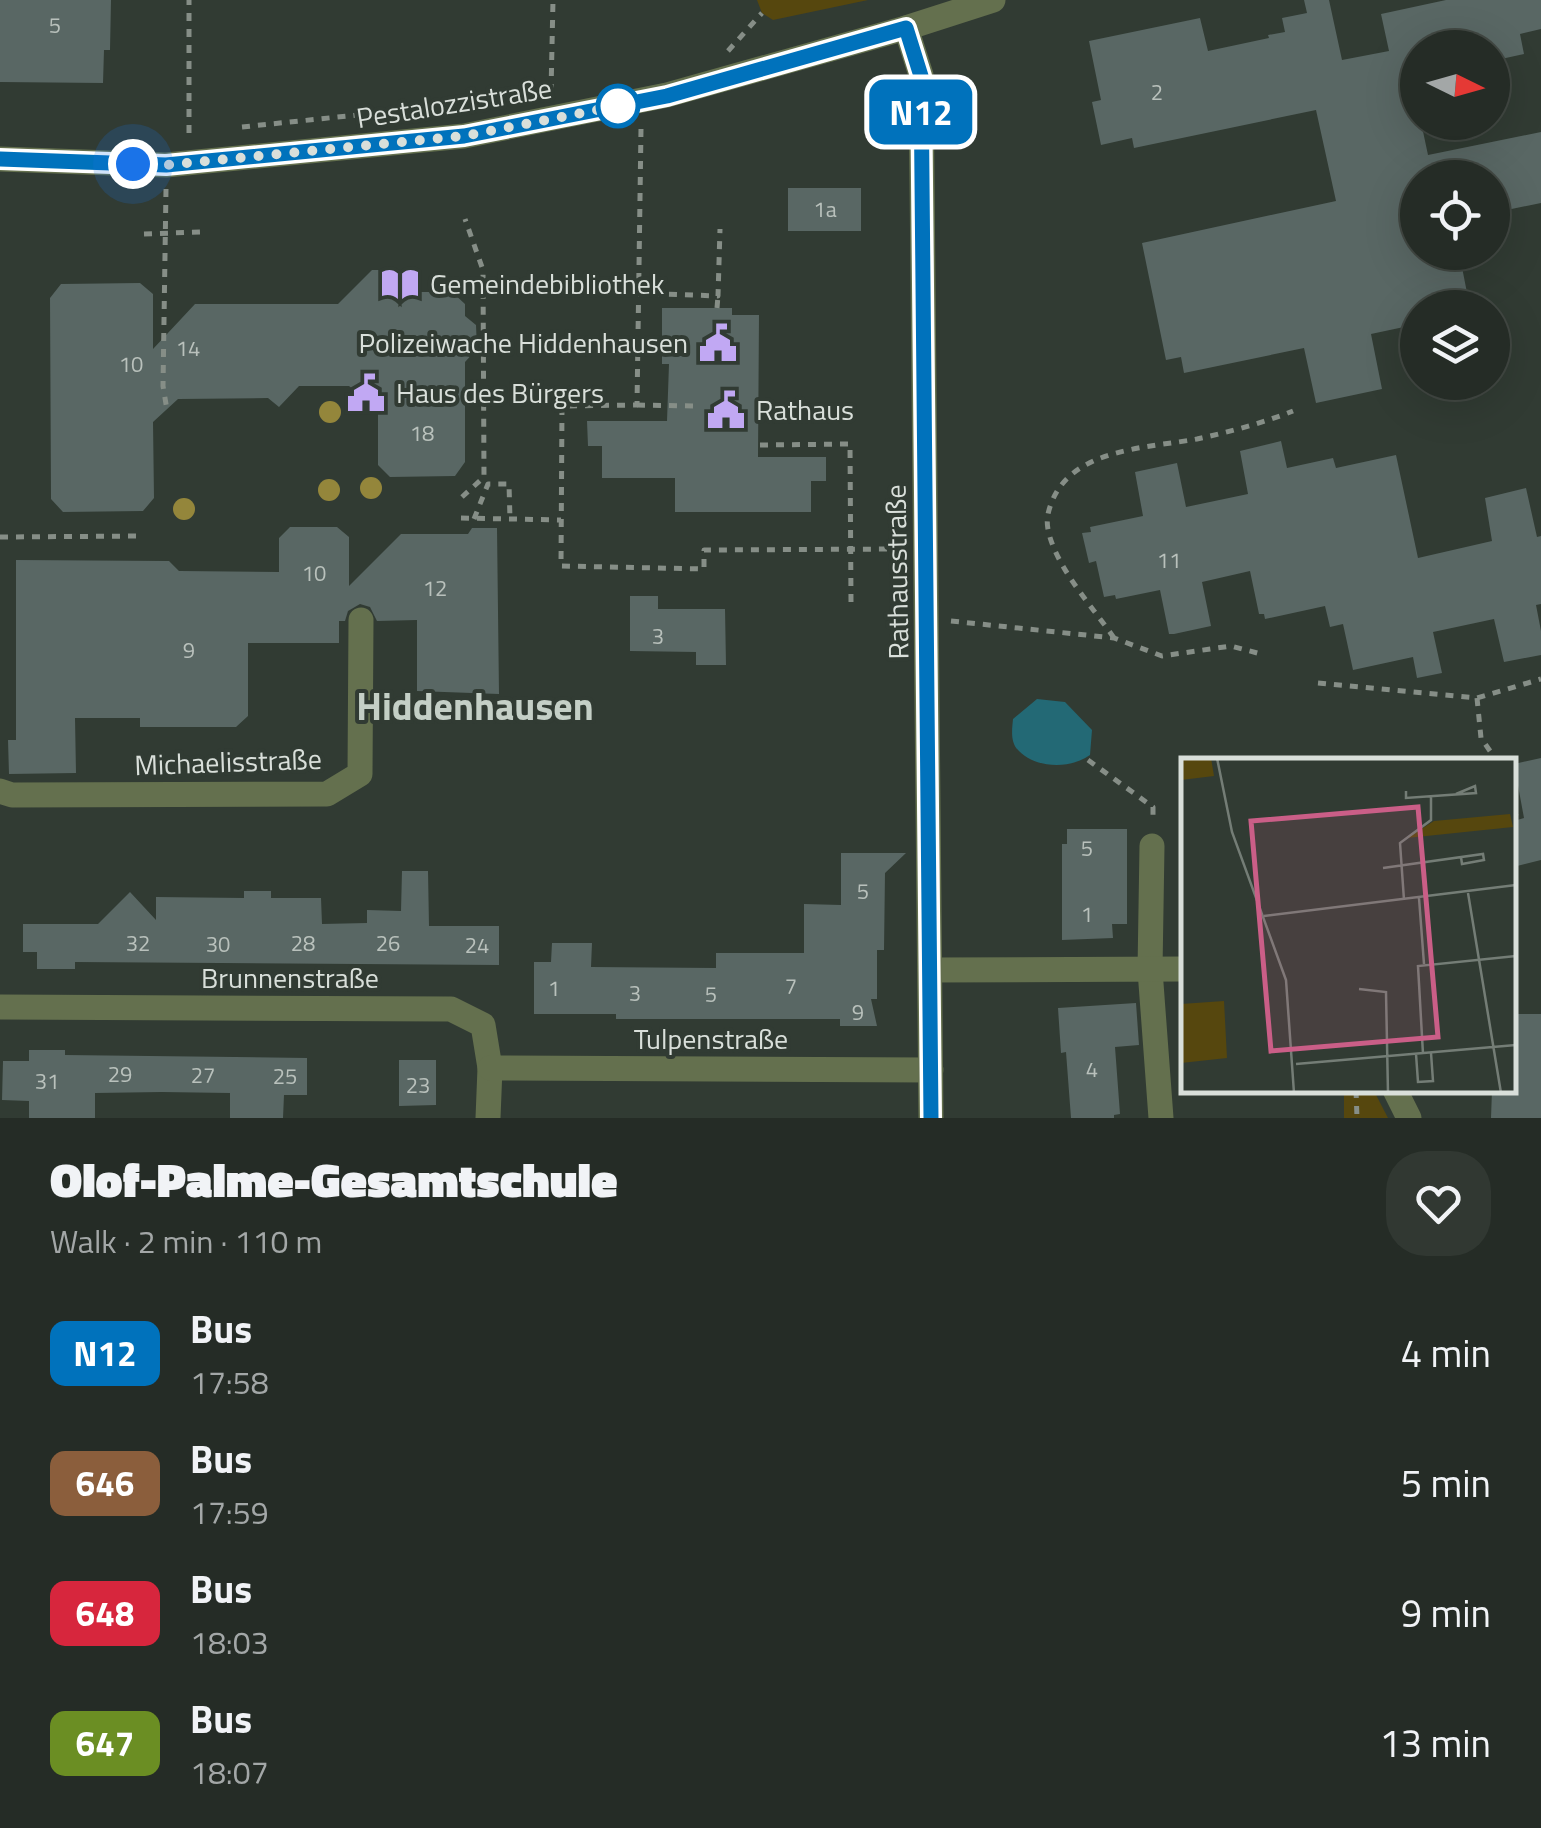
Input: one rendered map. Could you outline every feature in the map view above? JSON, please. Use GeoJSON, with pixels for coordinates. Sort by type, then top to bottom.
{"type":"FeatureCollection","features":[{"type":"Feature","properties":{"kind":"street","name":"Pestalozzistraße"},"geometry":{"type":"LineString","coordinates":[[0,158],[166,165],[440,139],[642,101],[993,0]]}},
{"type":"Feature","properties":{"kind":"street","name":"Rathausstraße"},"geometry":{"type":"LineString","coordinates":[[906,28],[921,76],[931,1118]]}},
{"type":"Feature","properties":{"kind":"street","name":"Michaelisstraße"},"geometry":{"type":"LineString","coordinates":[[0,791],[12,795],[327,794],[360,774],[361,620]]}},
{"type":"Feature","properties":{"kind":"street"},"geometry":{"type":"LineString","coordinates":[[1152,846],[1150,970],[1161,1118]]}},
{"type":"Feature","properties":{"kind":"street"},"geometry":{"type":"LineString","coordinates":[[930,970],[1181,969]]}},
{"type":"Feature","properties":{"kind":"street","name":"Brunnenstraße"},"geometry":{"type":"LineString","coordinates":[[0,1007],[451,1009],[483,1025],[490,1068],[488,1118]]}},
{"type":"Feature","properties":{"kind":"street","name":"Tulpenstraße"},"geometry":{"type":"LineString","coordinates":[[490,1068],[931,1070]]}},
{"type":"Feature","properties":{"kind":"street"},"geometry":{"type":"LineString","coordinates":[[1396,1093],[1409,1118]]}},
{"type":"Feature","properties":{"kind":"path"},"geometry":{"type":"LineString","coordinates":[[168,410],[162,386],[166,134],[189,132],[189,0]]}},
{"type":"Feature","properties":{"kind":"path"},"geometry":{"type":"LineString","coordinates":[[550,119],[553,0]]}},
{"type":"Feature","properties":{"kind":"path"},"geometry":{"type":"LineString","coordinates":[[727,48],[762,13]]}},
{"type":"Feature","properties":{"kind":"path"},"geometry":{"type":"LineString","coordinates":[[727,48],[746,44]]}},
{"type":"Feature","properties":{"kind":"path"},"geometry":{"type":"LineString","coordinates":[[727,48],[732,77]]}},
{"type":"Feature","properties":{"kind":"path"},"geometry":{"type":"LineString","coordinates":[[551,89],[569,86]]}},
{"type":"Feature","properties":{"kind":"path"},"geometry":{"type":"LineString","coordinates":[[226,129],[434,107],[531,92]]}},
{"type":"Feature","properties":{"kind":"path"},"geometry":{"type":"LineString","coordinates":[[637,406],[642,101]]}},
{"type":"Feature","properties":{"kind":"path"},"geometry":{"type":"LineString","coordinates":[[462,497],[484,477],[483,270],[465,219]]}},
{"type":"Feature","properties":{"kind":"path"},"geometry":{"type":"LineString","coordinates":[[717,308],[720,230]]}},
{"type":"Feature","properties":{"kind":"path"},"geometry":{"type":"LineString","coordinates":[[144,234],[200,232]]}},
{"type":"Feature","properties":{"kind":"path"},"geometry":{"type":"LineString","coordinates":[[637,293],[718,296]]}},
{"type":"Feature","properties":{"kind":"path"},"geometry":{"type":"LineString","coordinates":[[693,406],[562,406],[561,566],[704,569],[704,550],[926,548]]}},
{"type":"Feature","properties":{"kind":"path"},"geometry":{"type":"LineString","coordinates":[[1114,638],[1067,571],[1049,536],[1046,518],[1055,493],[1068,477],[1101,457],[1201,438],[1294,411]]}},
{"type":"Feature","properties":{"kind":"path"},"geometry":{"type":"LineString","coordinates":[[760,444],[850,444],[851,602]]}},
{"type":"Feature","properties":{"kind":"path"},"geometry":{"type":"LineString","coordinates":[[474,519],[488,484],[510,484],[510,519]]}},
{"type":"Feature","properties":{"kind":"path"},"geometry":{"type":"LineString","coordinates":[[461,518],[561,520]]}},
{"type":"Feature","properties":{"kind":"path"},"geometry":{"type":"LineString","coordinates":[[0,537],[144,536]]}},
{"type":"Feature","properties":{"kind":"path"},"geometry":{"type":"LineString","coordinates":[[928,618],[1114,638],[1162,656],[1230,646],[1261,654]]}},
{"type":"Feature","properties":{"kind":"path"},"geometry":{"type":"LineString","coordinates":[[1318,683],[1476,698],[1541,679]]}},
{"type":"Feature","properties":{"kind":"path"},"geometry":{"type":"LineString","coordinates":[[1476,698],[1481,738],[1496,758]]}},
{"type":"Feature","properties":{"kind":"path"},"geometry":{"type":"LineString","coordinates":[[1088,760],[1153,808],[1152,846]]}},
{"type":"Feature","properties":{"kind":"path"},"geometry":{"type":"LineString","coordinates":[[1516,816],[1517,820]]}},
{"type":"Feature","properties":{"kind":"path"},"geometry":{"type":"LineString","coordinates":[[1356,1093],[1357,1118]]}},
{"type":"Feature","properties":{"kind":"shaded area"},"geometry":{"type":"Polygon","coordinates":[[[757,0],[868,0],[773,20],[762,13],[757,0]]]}},
{"type":"Feature","properties":{"kind":"shaded area"},"geometry":{"type":"Polygon","coordinates":[[[1344,1093],[1375,1093],[1388,1118],[1344,1118],[1344,1093]]]}},
{"type":"Feature","properties":{"kind":"water"},"geometry":{"type":"Polygon","coordinates":[[[1037,699],[1065,702],[1092,730],[1090,755],[1073,763],[1054,765],[1026,757],[1016,748],[1013,719],[1037,699]]]}},
{"type":"Feature","properties":{"kind":"building"},"geometry":{"type":"Polygon","coordinates":[[[0,0],[111,0],[110,50],[104,50],[103,83],[0,82],[0,0]]]}},
{"type":"Feature","properties":{"kind":"building"},"geometry":{"type":"Polygon","coordinates":[[[1304,0],[1329,0],[1342,60],[1389,51],[1381,14],[1446,0],[1541,0],[1541,29],[1520,34],[1524,54],[1510,57],[1510,30],[1400,30],[1400,140],[1425,140],[1428,155],[1541,132],[1541,203],[1510,209],[1510,160],[1400,160],[1400,270],[1463,270],[1466,290],[1400,290],[1400,328],[1371,334],[1382,389],[1316,403],[1304,348],[1184,373],[1181,357],[1166,360],[1142,243],[1336,201],[1316,110],[1134,148],[1132,138],[1101,145],[1092,102],[1101,100],[1089,41],[1200,18],[1208,51],[1285,32],[1282,18],[1307,13],[1304,0]]]}},
{"type":"Feature","properties":{"kind":"building"},"geometry":{"type":"Polygon","coordinates":[[[788,188],[861,188],[861,231],[788,231],[788,188]]]}},
{"type":"Feature","properties":{"kind":"building"},"geometry":{"type":"Polygon","coordinates":[[[372,270],[396,270],[419,292],[452,292],[465,304],[465,316],[476,325],[477,349],[465,362],[465,462],[455,476],[390,477],[378,465],[378,409],[349,386],[299,386],[279,407],[268,398],[178,399],[153,422],[154,498],[143,511],[63,512],[51,499],[50,298],[61,284],[140,283],[153,294],[153,349],[195,304],[338,304],[372,270]]]}},
{"type":"Feature","properties":{"kind":"building","name":"Rathaus"},"geometry":{"type":"Polygon","coordinates":[[[662,308],[732,308],[732,315],[759,315],[758,457],[826,457],[826,481],[811,481],[811,512],[675,512],[675,478],[602,478],[602,446],[588,446],[587,421],[667,421],[669,364],[662,364],[662,308]]]}},
{"type":"Feature","properties":{"kind":"building"},"geometry":{"type":"Polygon","coordinates":[[[1281,441],[1287,468],[1333,458],[1336,468],[1396,455],[1418,558],[1492,541],[1485,498],[1526,488],[1537,537],[1541,536],[1541,604],[1536,605],[1541,655],[1504,662],[1494,619],[1433,632],[1442,673],[1417,678],[1413,657],[1353,670],[1343,624],[1330,627],[1325,606],[1265,619],[1264,614],[1259,614],[1250,571],[1202,582],[1211,626],[1174,634],[1169,634],[1160,590],[1116,599],[1115,595],[1104,597],[1096,561],[1089,563],[1082,533],[1091,532],[1090,527],[1143,516],[1135,472],[1177,463],[1186,507],[1248,494],[1240,451],[1281,441]]]}},
{"type":"Feature","properties":{"kind":"building"},"geometry":{"type":"Polygon","coordinates":[[[290,527],[337,527],[349,537],[349,586],[401,534],[468,534],[472,528],[497,528],[499,694],[417,691],[417,620],[377,621],[370,607],[360,604],[348,611],[345,621],[339,621],[339,643],[248,643],[248,716],[236,727],[140,727],[140,718],[75,718],[76,773],[9,774],[8,740],[16,740],[16,560],[169,561],[179,571],[279,572],[279,538],[290,527]]]}},
{"type":"Feature","properties":{"kind":"building"},"geometry":{"type":"Polygon","coordinates":[[[630,596],[658,596],[658,609],[725,609],[726,665],[696,665],[696,652],[630,651],[630,596]]]}},
{"type":"Feature","properties":{"kind":"building"},"geometry":{"type":"Polygon","coordinates":[[[1541,758],[1541,860],[1517,866],[1516,820],[1524,818],[1516,764],[1541,758]]]}},
{"type":"Feature","properties":{"kind":"building"},"geometry":{"type":"Polygon","coordinates":[[[1067,829],[1127,829],[1127,924],[1112,924],[1113,938],[1062,940],[1062,844],[1067,844],[1067,829]]]}},
{"type":"Feature","properties":{"kind":"building"},"geometry":{"type":"Polygon","coordinates":[[[841,853],[906,853],[885,873],[884,950],[877,950],[877,999],[871,999],[877,1026],[840,1026],[840,1019],[616,1019],[616,1014],[534,1014],[534,962],[551,962],[552,943],[592,943],[591,967],[716,968],[716,953],[804,953],[804,904],[841,905],[841,853]]]}},
{"type":"Feature","properties":{"kind":"building"},"geometry":{"type":"Polygon","coordinates":[[[402,871],[428,871],[429,926],[499,926],[499,965],[75,962],[75,969],[37,969],[37,952],[23,952],[23,924],[98,924],[130,892],[156,920],[156,897],[244,898],[244,891],[271,891],[271,898],[321,898],[322,924],[367,923],[367,910],[401,911],[402,871]]]}},
{"type":"Feature","properties":{"kind":"building"},"geometry":{"type":"Polygon","coordinates":[[[1136,1003],[1139,1045],[1115,1047],[1120,1114],[1114,1118],[1071,1118],[1058,1008],[1136,1003]]]}},
{"type":"Feature","properties":{"kind":"building"},"geometry":{"type":"Polygon","coordinates":[[[1516,1014],[1541,1014],[1541,1118],[1491,1118],[1492,1093],[1516,1093],[1516,1014]]]}},
{"type":"Feature","properties":{"kind":"building"},"geometry":{"type":"Polygon","coordinates":[[[29,1050],[65,1050],[65,1055],[307,1058],[307,1095],[284,1095],[283,1118],[230,1118],[230,1093],[162,1092],[95,1093],[95,1118],[29,1118],[29,1101],[2,1100],[3,1061],[29,1061],[29,1050]]]}},
{"type":"Feature","properties":{"kind":"building"},"geometry":{"type":"Polygon","coordinates":[[[399,1060],[436,1060],[436,1105],[399,1106],[399,1060]]]}},
{"type":"Feature","properties":{"kind":"bus line","name":"N12"},"geometry":{"type":"LineString","coordinates":[[0,159],[166,165],[464,136],[667,96],[906,28],[921,76],[931,1118]]}},
{"type":"Feature","properties":{"kind":"place","name":"Gemeindebibliothek"},"geometry":{"type":"Point","coordinates":[400,284]}},
{"type":"Feature","properties":{"kind":"place","name":"Polizeiwache Hiddenhausen"},"geometry":{"type":"Point","coordinates":[718,343]}},
{"type":"Feature","properties":{"kind":"place","name":"Haus des Bürgers"},"geometry":{"type":"Point","coordinates":[366,393]}},
{"type":"Feature","properties":{"kind":"place","name":"Rathaus"},"geometry":{"type":"Point","coordinates":[726,410]}},
{"type":"Feature","properties":{"kind":"district","name":"Hiddenhausen"},"geometry":{"type":"Point","coordinates":[475,707]}},
{"type":"Feature","properties":{"kind":"route"},"geometry":{"type":"LineString","coordinates":[[133,164],[166,165],[440,139],[618,106]]}}]}
